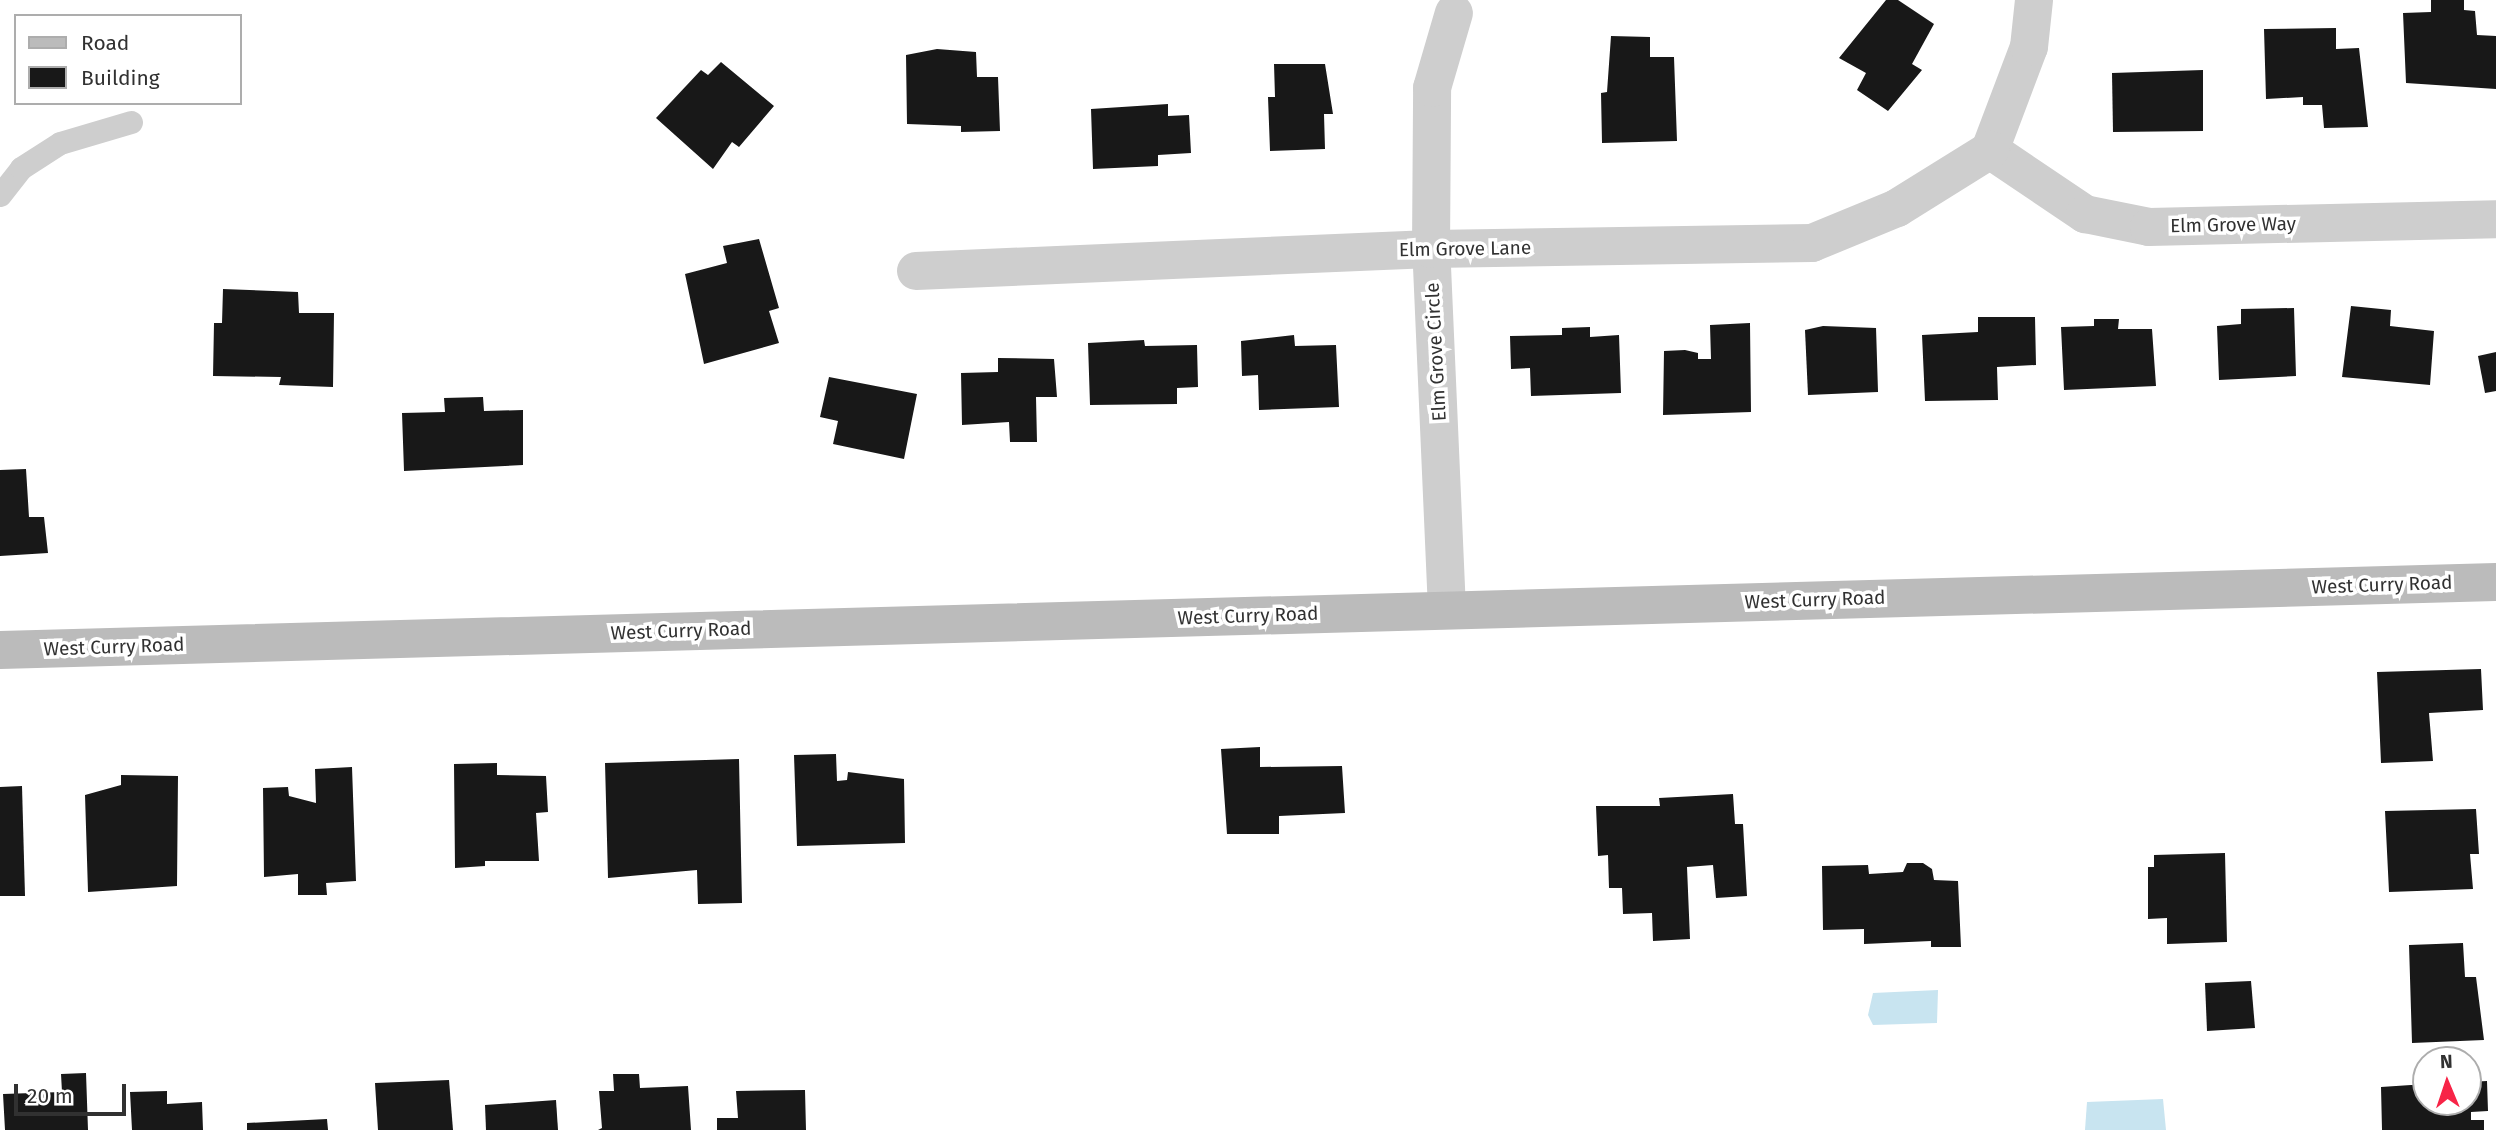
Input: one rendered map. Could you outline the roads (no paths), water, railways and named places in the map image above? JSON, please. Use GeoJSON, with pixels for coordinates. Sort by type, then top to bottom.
{"type":"FeatureCollection","features":[{"type":"Feature","properties":{"kind":"street"},"geometry":{"type":"LineString","coordinates":[[1990,150],[2029,47],[2034,0]]}},
{"type":"Feature","properties":{"kind":"street","name":"Elm Grove Circle"},"geometry":{"type":"LineString","coordinates":[[1447,610],[1431,249],[1432,88],[1454,13]]}},
{"type":"Feature","properties":{"kind":"street","name":"Elm Grove Way"},"geometry":{"type":"LineString","coordinates":[[1990,150],[2085,214],[2149,227],[2496,219]]}},
{"type":"Feature","properties":{"kind":"street","name":"Elm Grove Lane"},"geometry":{"type":"LineString","coordinates":[[916,271],[1431,249],[1812,243],[1897,208],[1990,150]]}},
{"type":"Feature","properties":{"kind":"street","name":"West Curry Road"},"geometry":{"type":"LineString","coordinates":[[0,650],[2496,582]]}},
{"type":"Feature","properties":{"kind":"lane"},"geometry":{"type":"LineString","coordinates":[[0,195],[21,168],[60,143],[131,122]]}},
{"type":"Feature","properties":{"kind":"water"},"geometry":{"type":"Polygon","coordinates":[[[1938,990],[1937,1023],[1873,1025],[1868,1015],[1873,993],[1938,990]]]}},
{"type":"Feature","properties":{"kind":"water"},"geometry":{"type":"Polygon","coordinates":[[[2163,1099],[2166,1130],[2085,1130],[2087,1102],[2163,1099]]]}}]}
